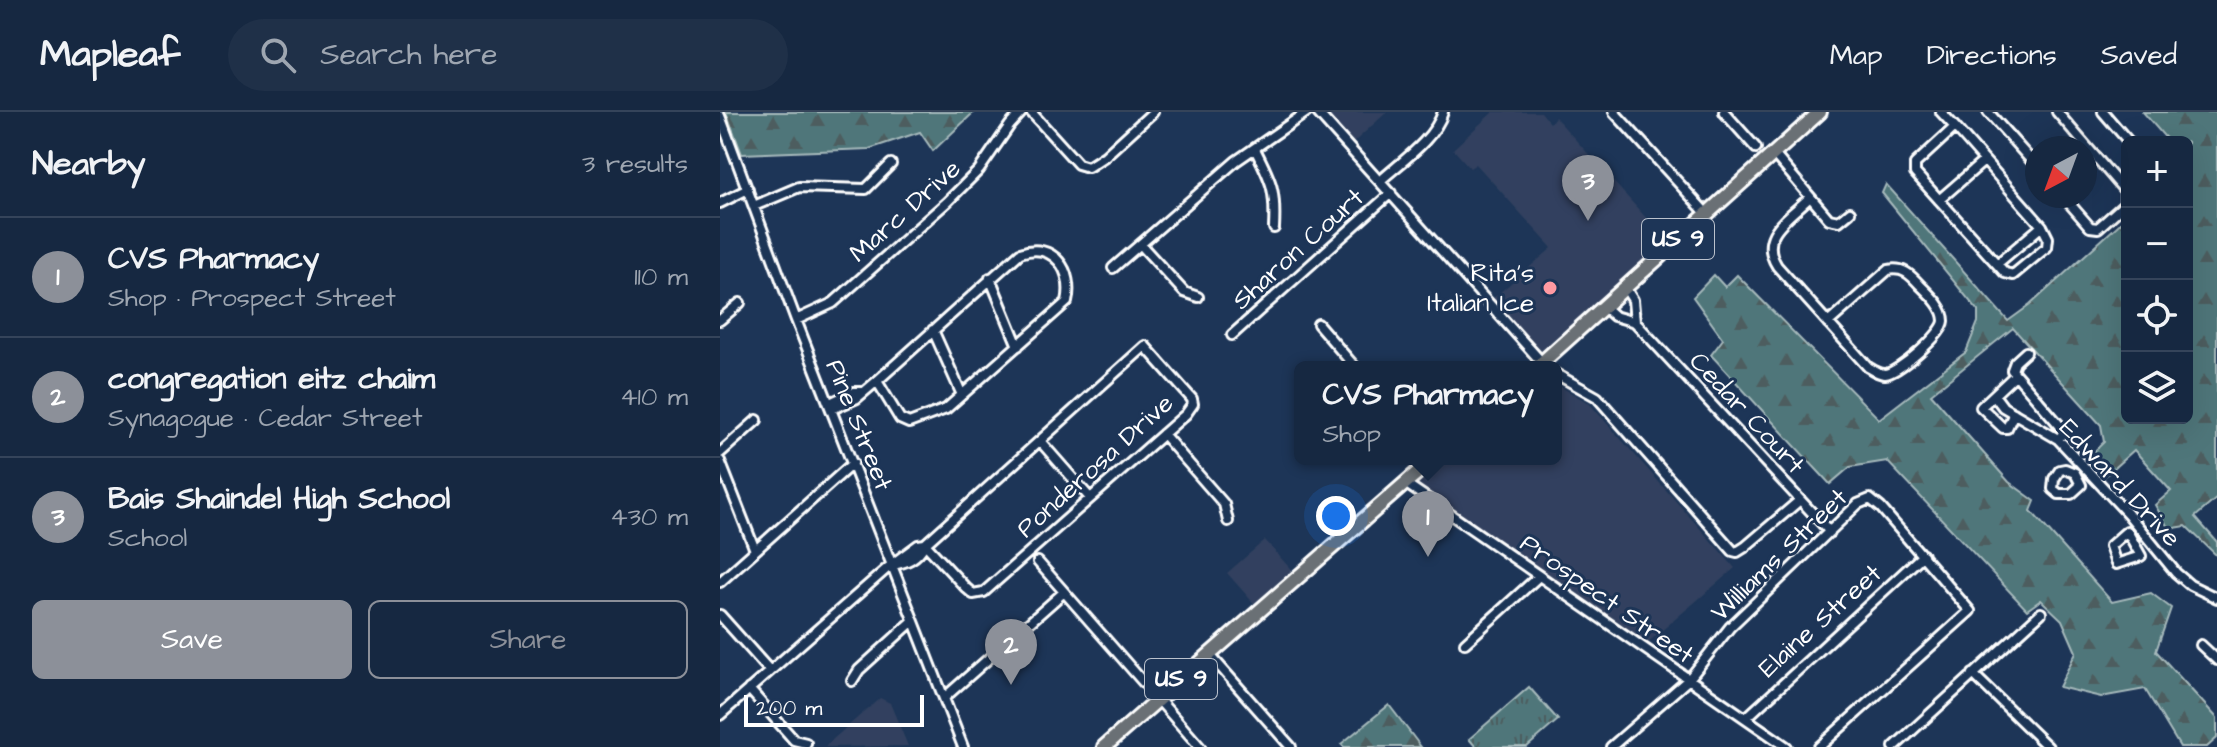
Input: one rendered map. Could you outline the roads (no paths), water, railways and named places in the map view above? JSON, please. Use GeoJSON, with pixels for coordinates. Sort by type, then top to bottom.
{"type":"FeatureCollection","features":[{"type":"Feature","properties":{"kind":"highway","name":"US 9"},"geometry":{"type":"LineString","coordinates":[[1547,361],[1820,112]]}},
{"type":"Feature","properties":{"kind":"highway","name":"US 9"},"geometry":{"type":"LineString","coordinates":[[1106,747],[1426,465]]}},
{"type":"Feature","properties":{"kind":"street","name":"Marc Drive"},"geometry":{"type":"LineString","coordinates":[[796,320],[833,303],[947,202],[979,170],[1022,112]]}},
{"type":"Feature","properties":{"kind":"street"},"geometry":{"type":"LineString","coordinates":[[1031,112],[1078,164],[1088,167],[1105,156],[1153,112]]}},
{"type":"Feature","properties":{"kind":"street"},"geometry":{"type":"LineString","coordinates":[[1113,268],[1214,178],[1307,112]]}},
{"type":"Feature","properties":{"kind":"street"},"geometry":{"type":"LineString","coordinates":[[1317,112],[1538,361]]}},
{"type":"Feature","properties":{"kind":"street"},"geometry":{"type":"LineString","coordinates":[[1380,181],[1430,134],[1440,123],[1443,112]]}},
{"type":"Feature","properties":{"kind":"street"},"geometry":{"type":"LineString","coordinates":[[1614,112],[1706,213]]}},
{"type":"Feature","properties":{"kind":"street"},"geometry":{"type":"LineString","coordinates":[[1724,112],[1756,148]]}},
{"type":"Feature","properties":{"kind":"street"},"geometry":{"type":"LineString","coordinates":[[1941,112],[1955,127],[2042,226],[2048,238],[2047,247],[2013,275],[2005,273],[1915,173],[1915,164],[1955,127]]}},
{"type":"Feature","properties":{"kind":"street"},"geometry":{"type":"LineString","coordinates":[[1988,112],[2025,154]]}},
{"type":"Feature","properties":{"kind":"street"},"geometry":{"type":"LineString","coordinates":[[2057,112],[2078,136]]}},
{"type":"Feature","properties":{"kind":"street"},"geometry":{"type":"LineString","coordinates":[[2103,112],[2124,136]]}},
{"type":"Feature","properties":{"kind":"street","name":"Pine Street"},"geometry":{"type":"LineString","coordinates":[[720,116],[963,747]]}},
{"type":"Feature","properties":{"kind":"street"},"geometry":{"type":"LineString","coordinates":[[1255,149],[1272,182],[1276,200],[1274,228]]}},
{"type":"Feature","properties":{"kind":"street"},"geometry":{"type":"LineString","coordinates":[[1773,153],[1829,219],[1839,221],[1850,212]]}},
{"type":"Feature","properties":{"kind":"street"},"geometry":{"type":"LineString","coordinates":[[2073,208],[2090,227],[2098,228],[2125,204],[2125,191],[2097,158]]}},
{"type":"Feature","properties":{"kind":"street"},"geometry":{"type":"LineString","coordinates":[[1939,200],[1984,161]]}},
{"type":"Feature","properties":{"kind":"street"},"geometry":{"type":"LineString","coordinates":[[754,206],[805,186],[866,189],[891,164]]}},
{"type":"Feature","properties":{"kind":"street"},"geometry":{"type":"LineString","coordinates":[[720,203],[748,189]]}},
{"type":"Feature","properties":{"kind":"street","name":"Sharon Court"},"geometry":{"type":"LineString","coordinates":[[1232,335],[1391,193]]}},
{"type":"Feature","properties":{"kind":"street"},"geometry":{"type":"LineString","coordinates":[[1810,197],[1777,229],[1770,238],[1769,249],[1777,266],[1828,323],[1868,367],[1876,373],[1895,371],[1937,336],[1944,316],[1914,278],[1905,270],[1897,269],[1888,270],[1828,323]]}},
{"type":"Feature","properties":{"kind":"street"},"geometry":{"type":"LineString","coordinates":[[1997,264],[2042,226]]}},
{"type":"Feature","properties":{"kind":"street"},"geometry":{"type":"LineString","coordinates":[[1141,245],[1184,292],[1198,297]]}},
{"type":"Feature","properties":{"kind":"street"},"geometry":{"type":"LineString","coordinates":[[831,406],[857,398],[1020,253],[1044,250],[1067,272],[1070,286],[1067,302],[946,409],[909,423],[900,419],[877,381]]}},
{"type":"Feature","properties":{"kind":"street"},"geometry":{"type":"LineString","coordinates":[[990,278],[1018,346]]}},
{"type":"Feature","properties":{"kind":"street","name":"Cedar Court"},"geometry":{"type":"LineString","coordinates":[[1626,289],[1633,300],[1635,322],[1830,532]]}},
{"type":"Feature","properties":{"kind":"street"},"geometry":{"type":"LineString","coordinates":[[720,320],[740,303]]}},
{"type":"Feature","properties":{"kind":"street","name":"Cedar Court"},"geometry":{"type":"LineString","coordinates":[[1604,307],[1621,320],[1635,322]]}},
{"type":"Feature","properties":{"kind":"street"},"geometry":{"type":"LineString","coordinates":[[1318,324],[1350,361]]}},
{"type":"Feature","properties":{"kind":"street"},"geometry":{"type":"LineString","coordinates":[[933,330],[962,395]]}},
{"type":"Feature","properties":{"kind":"street","name":"Ponderosa Drive"},"geometry":{"type":"LineString","coordinates":[[720,715],[891,565],[918,545],[925,544],[1145,346],[1188,391],[1193,404],[1163,434],[978,595],[966,588],[925,544]]}},
{"type":"Feature","properties":{"kind":"street"},"geometry":{"type":"LineString","coordinates":[[2026,352],[2012,367],[2015,375],[2061,427],[2063,434],[2058,439]]}},
{"type":"Feature","properties":{"kind":"street"},"geometry":{"type":"LineString","coordinates":[[2014,413],[2007,428],[2003,428],[1981,407],[2015,375]]}},
{"type":"Feature","properties":{"kind":"street"},"geometry":{"type":"LineString","coordinates":[[1562,377],[1597,397],[1733,551],[1745,547],[1800,500]]}},
{"type":"Feature","properties":{"kind":"street","name":"Edward Drive"},"geometry":{"type":"LineString","coordinates":[[1994,395],[2003,407],[2058,439],[2176,573],[2190,585],[2217,598]]}},
{"type":"Feature","properties":{"kind":"street"},"geometry":{"type":"LineString","coordinates":[[720,453],[757,420]]}},
{"type":"Feature","properties":{"kind":"street"},"geometry":{"type":"LineString","coordinates":[[1163,434],[1224,504],[1228,521]]}},
{"type":"Feature","properties":{"kind":"street"},"geometry":{"type":"LineString","coordinates":[[1040,441],[1090,498]]}},
{"type":"Feature","properties":{"kind":"street"},"geometry":{"type":"LineString","coordinates":[[720,461],[755,550]]}},
{"type":"Feature","properties":{"kind":"street"},"geometry":{"type":"LineString","coordinates":[[720,582],[853,463]]}},
{"type":"Feature","properties":{"kind":"street"},"geometry":{"type":"LineString","coordinates":[[2081,485],[2093,476]]}},
{"type":"Feature","properties":{"kind":"street","name":"Prospect Street"},"geometry":{"type":"LineString","coordinates":[[1405,483],[1787,747]]}},
{"type":"Feature","properties":{"kind":"street","name":"Williams Street"},"geometry":{"type":"LineString","coordinates":[[1611,747],[1689,679],[1730,627],[1866,498],[1874,502],[1923,555]]}},
{"type":"Feature","properties":{"kind":"street"},"geometry":{"type":"LineString","coordinates":[[2127,531],[2136,524]]}},
{"type":"Feature","properties":{"kind":"street"},"geometry":{"type":"LineString","coordinates":[[1819,747],[1970,611],[1923,555]]}},
{"type":"Feature","properties":{"kind":"street","name":"Elaine Street"},"geometry":{"type":"LineString","coordinates":[[1746,718],[1923,555]]}},
{"type":"Feature","properties":{"kind":"street"},"geometry":{"type":"LineString","coordinates":[[1038,562],[1200,747]]}},
{"type":"Feature","properties":{"kind":"street"},"geometry":{"type":"LineString","coordinates":[[1465,643],[1539,576]]}},
{"type":"Feature","properties":{"kind":"street"},"geometry":{"type":"LineString","coordinates":[[944,698],[1064,592]]}},
{"type":"Feature","properties":{"kind":"street"},"geometry":{"type":"LineString","coordinates":[[1894,747],[2041,613]]}},
{"type":"Feature","properties":{"kind":"street"},"geometry":{"type":"LineString","coordinates":[[720,615],[770,671]]}},
{"type":"Feature","properties":{"kind":"street"},"geometry":{"type":"LineString","coordinates":[[852,681],[859,670],[913,621]]}},
{"type":"Feature","properties":{"kind":"street"},"geometry":{"type":"LineString","coordinates":[[2201,645],[2217,660]]}},
{"type":"Feature","properties":{"kind":"street"},"geometry":{"type":"LineString","coordinates":[[1209,654],[1291,747]]}},
{"type":"Feature","properties":{"kind":"street"},"geometry":{"type":"LineString","coordinates":[[1973,674],[2048,747]]}},
{"type":"Feature","properties":{"kind":"street"},"geometry":{"type":"LineString","coordinates":[[749,689],[794,740],[806,743]]}},
{"type":"Feature","properties":{"kind":"place","name":"Bais Shaindel High School"},"geometry":{"type":"Point","coordinates":[1588,221]}},
{"type":"Feature","properties":{"kind":"place","name":"Rita's Italian Ice"},"geometry":{"type":"Point","coordinates":[1550,288]}},
{"type":"Feature","properties":{"kind":"place","name":"CVS Pharmacy"},"geometry":{"type":"Point","coordinates":[1428,557]}},
{"type":"Feature","properties":{"kind":"place","name":"congregation eitz chaim"},"geometry":{"type":"Point","coordinates":[1011,685]}}]}
